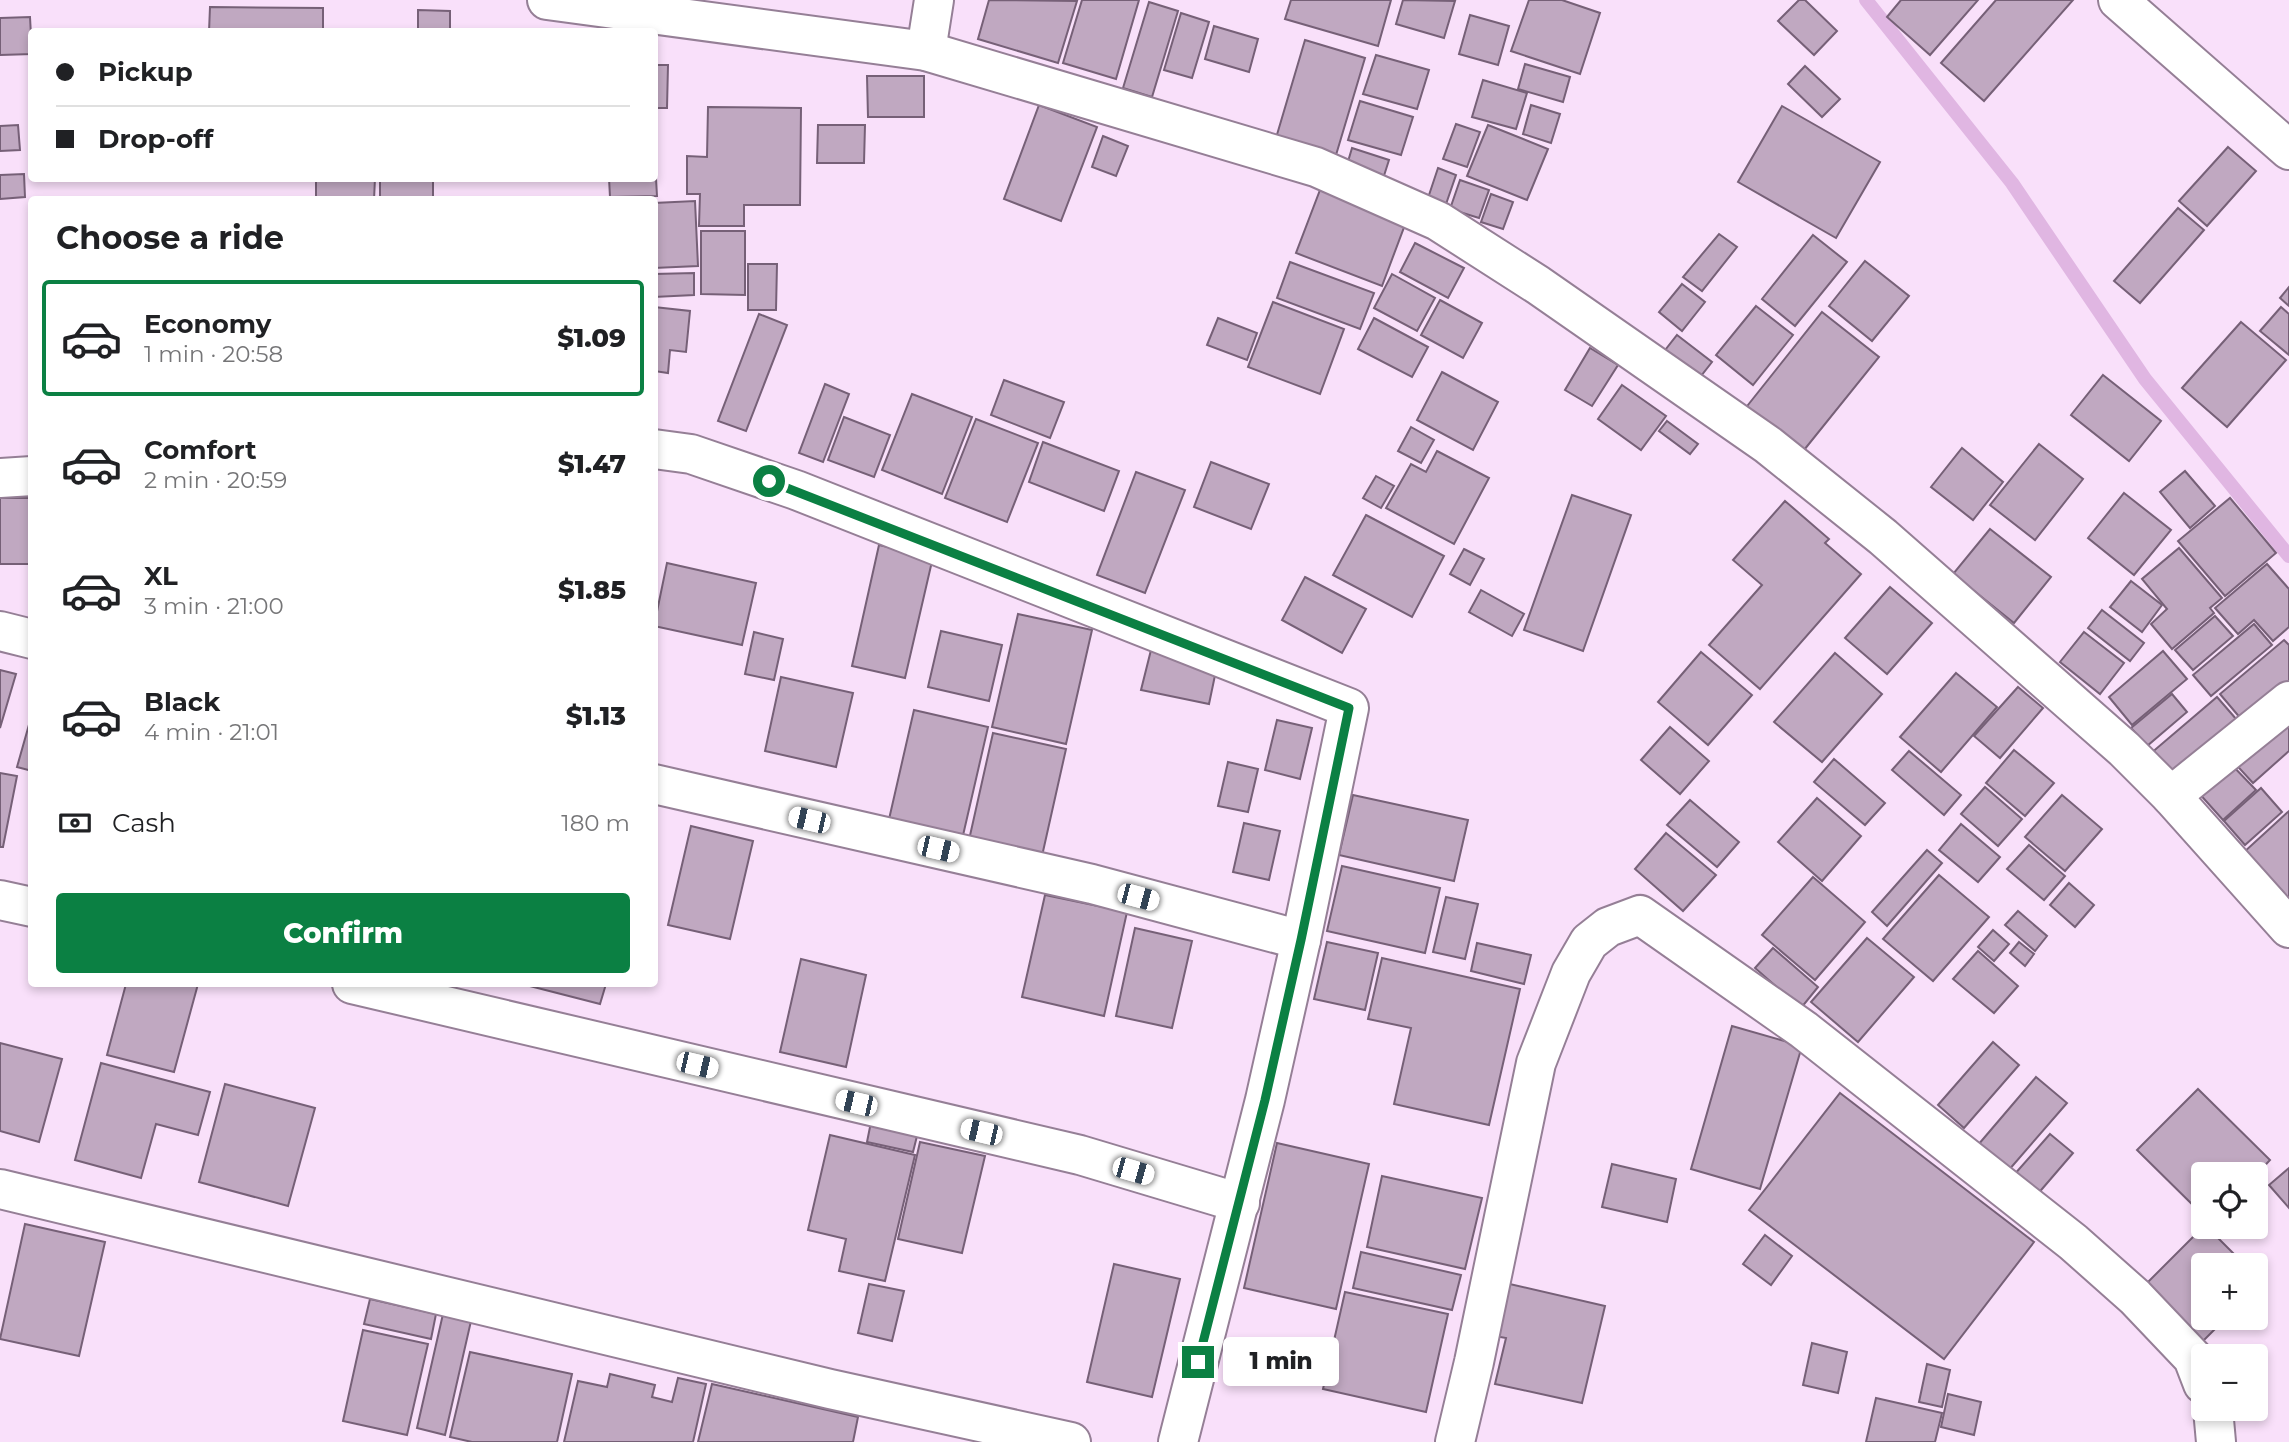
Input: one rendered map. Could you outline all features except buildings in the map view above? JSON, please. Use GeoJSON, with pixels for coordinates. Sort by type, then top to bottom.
{"type":"FeatureCollection","features":[{"type":"Feature","properties":{"kind":"street"},"geometry":{"type":"LineString","coordinates":[[547,0],[926,51],[1316,167],[1438,221],[1538,285],[1768,445],[1893,545],[2124,749],[2171,796],[2289,928]]}},
{"type":"Feature","properties":{"kind":"street"},"geometry":{"type":"LineString","coordinates":[[926,51],[934,0]]}},
{"type":"Feature","properties":{"kind":"street"},"geometry":{"type":"LineString","coordinates":[[2118,0],[2289,150]]}},
{"type":"Feature","properties":{"kind":"street"},"geometry":{"type":"LineString","coordinates":[[658,450],[691,454],[796,490],[1349,708],[1301,940],[1240,1203],[1178,1442]]}},
{"type":"Feature","properties":{"kind":"street"},"geometry":{"type":"LineString","coordinates":[[0,478],[28,476]]}},
{"type":"Feature","properties":{"kind":"street"},"geometry":{"type":"LineString","coordinates":[[0,631],[28,638]]}},
{"type":"Feature","properties":{"kind":"street"},"geometry":{"type":"LineString","coordinates":[[2171,796],[2289,701]]}},
{"type":"Feature","properties":{"kind":"street"},"geometry":{"type":"LineString","coordinates":[[658,785],[1092,884],[1301,940]]}},
{"type":"Feature","properties":{"kind":"street"},"geometry":{"type":"LineString","coordinates":[[0,900],[28,906]]}},
{"type":"Feature","properties":{"kind":"street"},"geometry":{"type":"LineString","coordinates":[[1455,1442],[1536,1063],[1570,973],[1589,942],[1608,927],[1640,915],[1804,1030],[2073,1242],[2135,1297],[2191,1356]]}},
{"type":"Feature","properties":{"kind":"street"},"geometry":{"type":"LineString","coordinates":[[365,987],[1080,1155],[1240,1203]]}},
{"type":"Feature","properties":{"kind":"street"},"geometry":{"type":"LineString","coordinates":[[0,1189],[830,1389],[1070,1442]]}},
{"type":"Feature","properties":{"kind":"street"},"geometry":{"type":"LineString","coordinates":[[2214,1421],[2217,1442]]}},
{"type":"Feature","properties":{"kind":"waterway"},"geometry":{"type":"LineString","coordinates":[[1866,0],[2012,183],[2145,379],[2289,556]]}},
{"type":"Feature","properties":{"kind":"route"},"geometry":{"type":"LineString","coordinates":[[769,481],[1349,708],[1265,1100],[1198,1362]]}}]}
